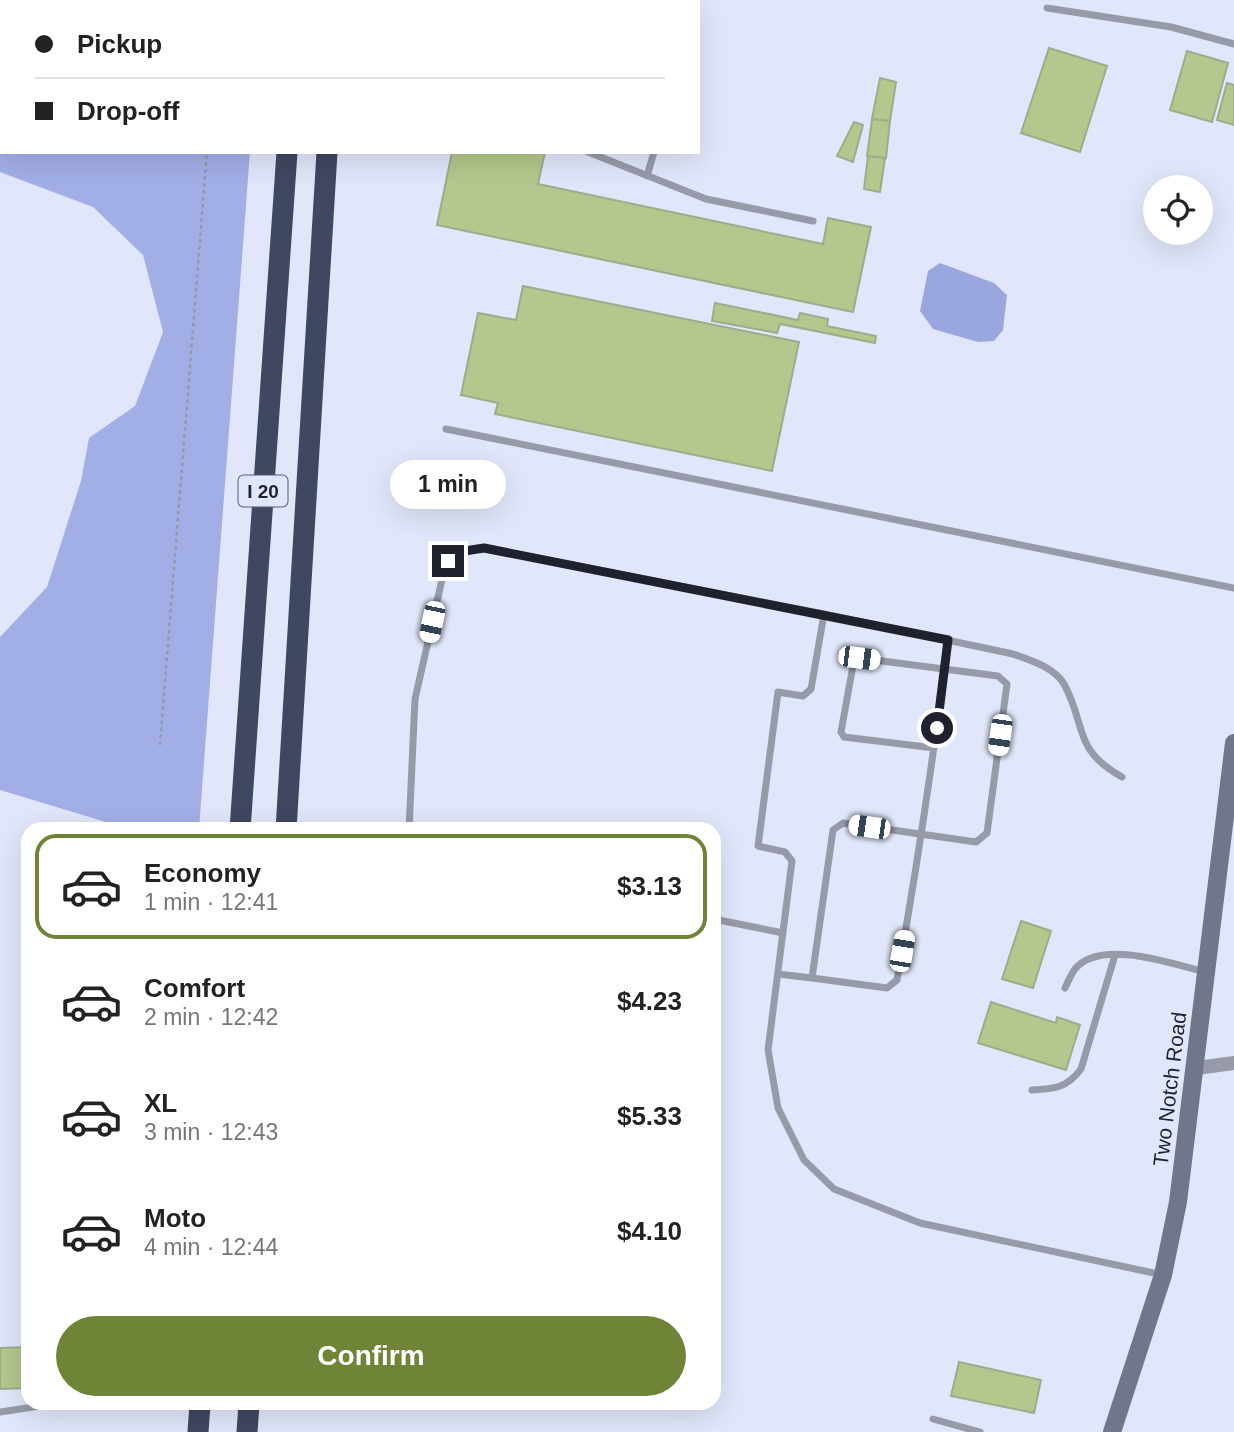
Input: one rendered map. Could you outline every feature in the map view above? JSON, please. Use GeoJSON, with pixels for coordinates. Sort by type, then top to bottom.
{"type":"FeatureCollection","features":[{"type":"Feature","properties":{"kind":"highway","name":"I 20"},"geometry":{"type":"LineString","coordinates":[[241,822],[287,154]]}},
{"type":"Feature","properties":{"kind":"highway","name":"I 20"},"geometry":{"type":"LineString","coordinates":[[286,822],[327,154]]}},
{"type":"Feature","properties":{"kind":"highway"},"geometry":{"type":"LineString","coordinates":[[198,1432],[200,1410]]}},
{"type":"Feature","properties":{"kind":"highway"},"geometry":{"type":"LineString","coordinates":[[247,1432],[249,1410]]}},
{"type":"Feature","properties":{"kind":"street","name":"Two Notch Road"},"geometry":{"type":"LineString","coordinates":[[1112,1432],[1163,1275],[1178,1202],[1197,1068],[1234,743]]}},
{"type":"Feature","properties":{"kind":"street"},"geometry":{"type":"LineString","coordinates":[[1197,1068],[1234,1063]]}},
{"type":"Feature","properties":{"kind":"lane"},"geometry":{"type":"LineString","coordinates":[[1047,8],[1171,27],[1234,44]]}},
{"type":"Feature","properties":{"kind":"lane"},"geometry":{"type":"LineString","coordinates":[[593,154],[706,199],[813,221]]}},
{"type":"Feature","properties":{"kind":"lane"},"geometry":{"type":"LineString","coordinates":[[647,176],[653,154]]}},
{"type":"Feature","properties":{"kind":"lane"},"geometry":{"type":"LineString","coordinates":[[446,429],[1234,588]]}},
{"type":"Feature","properties":{"kind":"lane"},"geometry":{"type":"LineString","coordinates":[[409,822],[415,699],[441,584],[448,561],[458,552],[484,548],[824,614],[948,640],[1038,663],[1063,682],[1088,752],[1103,766],[1122,777]]}},
{"type":"Feature","properties":{"kind":"lane"},"geometry":{"type":"LineString","coordinates":[[824,614],[811,689],[803,696],[778,692],[758,846],[785,852],[792,861],[768,1050],[778,1108],[804,1160],[834,1189],[920,1223],[1163,1275]]}},
{"type":"Feature","properties":{"kind":"lane"},"geometry":{"type":"LineString","coordinates":[[778,974],[887,988],[897,980],[923,835],[948,640]]}},
{"type":"Feature","properties":{"kind":"lane"},"geometry":{"type":"LineString","coordinates":[[812,978],[833,830],[843,823],[976,842],[985,838],[1000,742],[1007,684],[998,676],[859,658],[854,660],[841,732],[850,740],[934,748]]}},
{"type":"Feature","properties":{"kind":"lane"},"geometry":{"type":"LineString","coordinates":[[721,920],[783,933]]}},
{"type":"Feature","properties":{"kind":"lane"},"geometry":{"type":"LineString","coordinates":[[1065,988],[1076,967],[1099,954],[1137,956],[1206,972]]}},
{"type":"Feature","properties":{"kind":"lane"},"geometry":{"type":"LineString","coordinates":[[1032,1090],[1056,1089],[1071,1082],[1081,1069],[1115,955]]}},
{"type":"Feature","properties":{"kind":"lane"},"geometry":{"type":"LineString","coordinates":[[0,1412],[21,1409]]}},
{"type":"Feature","properties":{"kind":"lane"},"geometry":{"type":"LineString","coordinates":[[933,1419],[981,1432]]}},
{"type":"Feature","properties":{"kind":"path"},"geometry":{"type":"LineString","coordinates":[[160,745],[207,154]]}},
{"type":"Feature","properties":{"kind":"shaded area"},"geometry":{"type":"Polygon","coordinates":[[[0,154],[250,154],[200,822],[106,822],[0,790],[0,637],[47,587],[81,481],[89,438],[135,406],[163,332],[143,255],[93,207],[0,172],[0,154]]]}},
{"type":"Feature","properties":{"kind":"shaded area"},"geometry":{"type":"Polygon","coordinates":[[[940,263],[994,283],[1007,295],[1003,330],[994,341],[978,342],[933,329],[920,311],[928,271],[940,263]]]}},
{"type":"Feature","properties":{"kind":"building"},"geometry":{"type":"Polygon","coordinates":[[[1049,48],[1107,66],[1080,152],[1021,133],[1049,48]]]}},
{"type":"Feature","properties":{"kind":"building"},"geometry":{"type":"Polygon","coordinates":[[[1187,51],[1228,63],[1212,122],[1170,110],[1187,51]]]}},
{"type":"Feature","properties":{"kind":"building"},"geometry":{"type":"Polygon","coordinates":[[[880,78],[896,82],[890,121],[872,119],[880,78]]]}},
{"type":"Feature","properties":{"kind":"building"},"geometry":{"type":"Polygon","coordinates":[[[1227,83],[1234,85],[1234,125],[1217,120],[1227,83]]]}},
{"type":"Feature","properties":{"kind":"building"},"geometry":{"type":"Polygon","coordinates":[[[872,119],[890,121],[886,158],[867,156],[872,119]]]}},
{"type":"Feature","properties":{"kind":"building"},"geometry":{"type":"Polygon","coordinates":[[[854,122],[863,125],[853,162],[837,156],[854,122]]]}},
{"type":"Feature","properties":{"kind":"building"},"geometry":{"type":"Polygon","coordinates":[[[452,154],[545,154],[538,184],[823,244],[828,218],[871,227],[853,312],[437,225],[452,154]]]}},
{"type":"Feature","properties":{"kind":"building"},"geometry":{"type":"Polygon","coordinates":[[[868,156],[885,158],[880,192],[864,189],[868,156]]]}},
{"type":"Feature","properties":{"kind":"building"},"geometry":{"type":"Polygon","coordinates":[[[523,286],[799,342],[772,471],[495,414],[498,403],[461,395],[478,313],[516,320],[523,286]]]}},
{"type":"Feature","properties":{"kind":"building"},"geometry":{"type":"Polygon","coordinates":[[[715,303],[798,320],[800,313],[828,319],[827,326],[876,336],[875,343],[780,324],[777,333],[712,321],[715,303]]]}},
{"type":"Feature","properties":{"kind":"building"},"geometry":{"type":"Polygon","coordinates":[[[1021,921],[1051,931],[1033,988],[1002,979],[1021,921]]]}},
{"type":"Feature","properties":{"kind":"building"},"geometry":{"type":"Polygon","coordinates":[[[991,1002],[1056,1023],[1057,1017],[1080,1025],[1066,1070],[978,1043],[991,1002]]]}},
{"type":"Feature","properties":{"kind":"building"},"geometry":{"type":"Polygon","coordinates":[[[21,1347],[21,1388],[0,1389],[0,1348],[21,1347]]]}},
{"type":"Feature","properties":{"kind":"building"},"geometry":{"type":"Polygon","coordinates":[[[959,1362],[1041,1380],[1034,1413],[951,1396],[959,1362]]]}},
{"type":"Feature","properties":{"kind":"route"},"geometry":{"type":"LineString","coordinates":[[448,561],[458,552],[484,548],[948,640],[937,728]]}}]}
